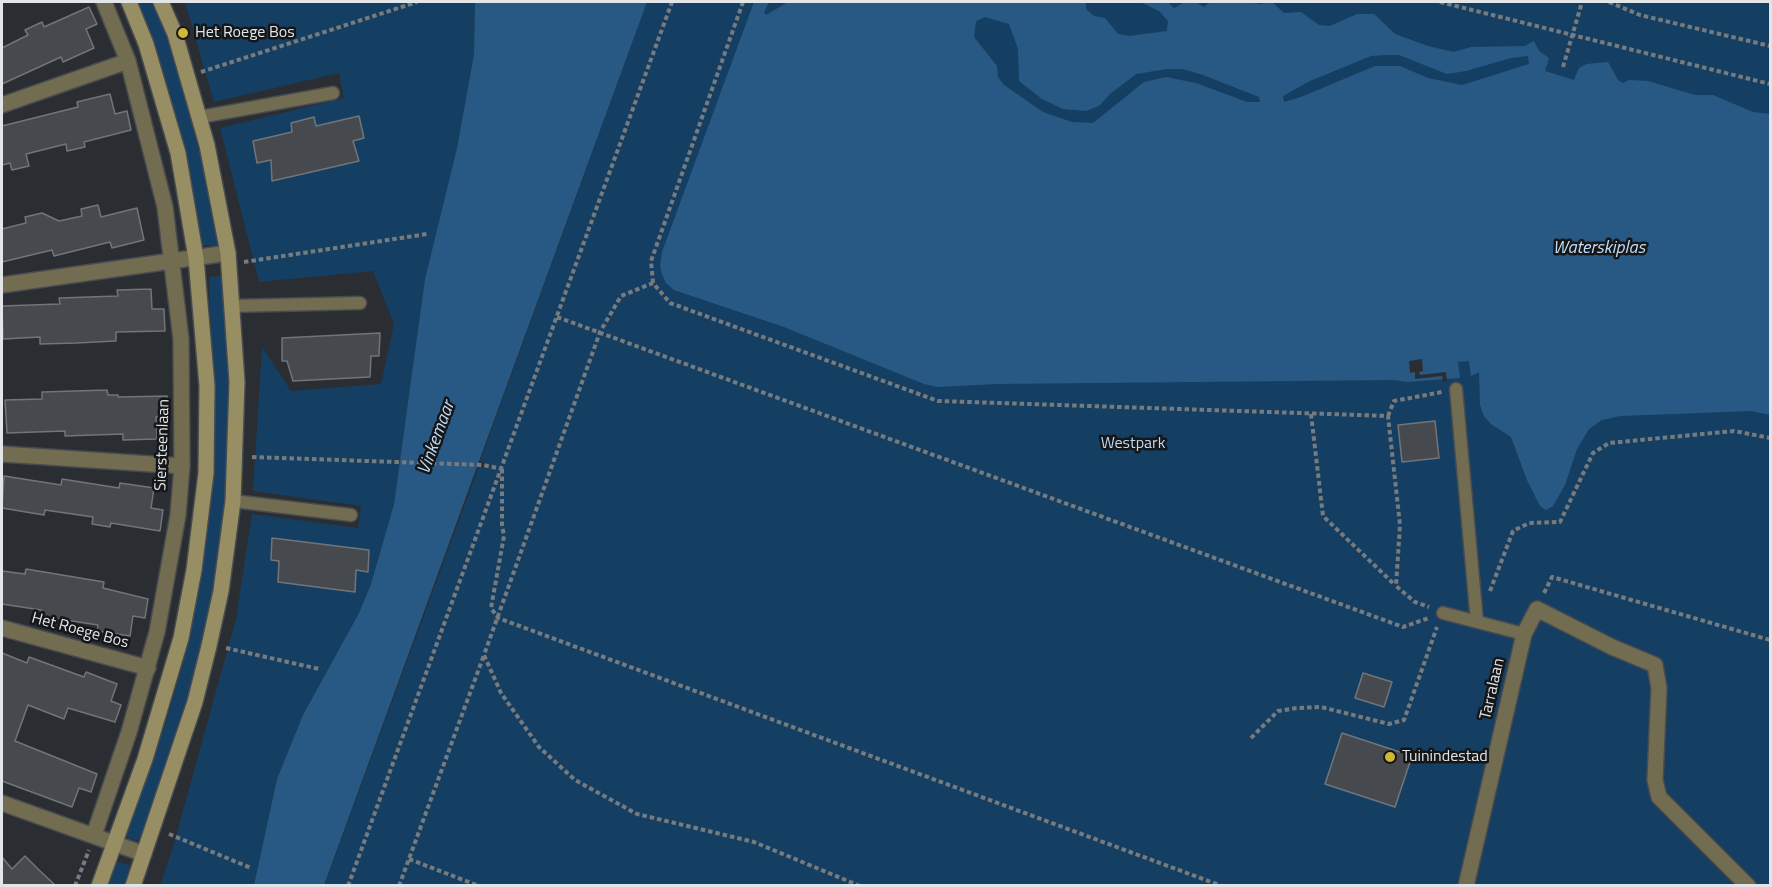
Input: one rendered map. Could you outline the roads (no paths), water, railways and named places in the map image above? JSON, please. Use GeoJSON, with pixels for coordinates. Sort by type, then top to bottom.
{"type":"FeatureCollection","features":[{"type":"Feature","properties":{"kind":"main road"},"geometry":{"type":"LineString","coordinates":[[99,885],[116,844],[172,669],[194,570],[206,455],[205,362],[196,258],[178,153],[146,44],[129,2]]}},
{"type":"Feature","properties":{"kind":"main road"},"geometry":{"type":"LineString","coordinates":[[133,885],[195,702],[209,646],[221,591],[233,501],[235,457],[237,382],[231,306],[234,258],[200,117],[175,34],[161,2]]}},
{"type":"Feature","properties":{"kind":"street","name":"Siersteenlaan"},"geometry":{"type":"LineString","coordinates":[[94,835],[148,668],[172,549],[182,466],[181,339],[173,261],[154,159],[128,62],[104,2]]}},
{"type":"Feature","properties":{"kind":"street"},"geometry":{"type":"LineString","coordinates":[[2,105],[128,62]]}},
{"type":"Feature","properties":{"kind":"street"},"geometry":{"type":"LineString","coordinates":[[2,285],[196,258],[234,258]]}},
{"type":"Feature","properties":{"kind":"street"},"geometry":{"type":"LineString","coordinates":[[2,454],[182,466]]}},
{"type":"Feature","properties":{"kind":"street","name":"Tarralaan"},"geometry":{"type":"LineString","coordinates":[[1466,885],[1524,634],[1537,609],[1612,647],[1655,665],[1659,688],[1655,780],[1659,797],[1748,885]]}},
{"type":"Feature","properties":{"kind":"street","name":"Het Roege Bos"},"geometry":{"type":"LineString","coordinates":[[2,628],[148,668]]}},
{"type":"Feature","properties":{"kind":"street"},"geometry":{"type":"LineString","coordinates":[[2,803],[144,854]]}},
{"type":"Feature","properties":{"kind":"lane"},"geometry":{"type":"LineString","coordinates":[[200,117],[333,93]]}},
{"type":"Feature","properties":{"kind":"lane"},"geometry":{"type":"LineString","coordinates":[[231,306],[360,303]]}},
{"type":"Feature","properties":{"kind":"lane"},"geometry":{"type":"LineString","coordinates":[[1456,389],[1477,622]]}},
{"type":"Feature","properties":{"kind":"lane"},"geometry":{"type":"LineString","coordinates":[[233,501],[351,515]]}},
{"type":"Feature","properties":{"kind":"lane"},"geometry":{"type":"LineString","coordinates":[[1443,613],[1524,634]]}},
{"type":"Feature","properties":{"kind":"water","name":"Vinkemaar"},"geometry":{"type":"Polygon","coordinates":[[[475,2],[647,2],[324,885],[254,885],[277,779],[303,715],[359,613],[371,584],[394,504],[425,279],[457,148],[474,54],[475,2]]]}},
{"type":"Feature","properties":{"kind":"water","name":"Waterskiplas"},"geometry":{"type":"Polygon","coordinates":[[[754,2],[769,2],[764,12],[766,15],[788,2],[1086,2],[1086,9],[1094,16],[1105,18],[1118,34],[1129,36],[1167,31],[1168,21],[1159,11],[1140,2],[1168,2],[1174,8],[1185,2],[1197,3],[1204,7],[1210,2],[1259,4],[1272,2],[1284,13],[1301,12],[1319,25],[1330,26],[1357,14],[1374,14],[1395,34],[1428,46],[1454,52],[1471,47],[1525,46],[1534,41],[1539,51],[1549,58],[1545,71],[1574,80],[1579,68],[1587,64],[1608,62],[1618,80],[1623,83],[1629,80],[1648,81],[1695,95],[1713,95],[1753,112],[1770,114],[1770,415],[1752,411],[1620,416],[1602,420],[1589,429],[1577,449],[1565,485],[1553,506],[1546,510],[1540,506],[1527,480],[1511,437],[1491,424],[1484,416],[1480,405],[1479,372],[1471,376],[1469,361],[1458,362],[1460,378],[1408,382],[1393,380],[997,384],[938,387],[924,384],[784,327],[674,290],[666,283],[662,274],[660,266],[662,252],[754,2]],[[985,17],[976,21],[974,37],[997,66],[998,77],[1004,85],[1043,112],[1072,122],[1093,123],[1144,82],[1166,77],[1196,83],[1247,102],[1260,102],[1259,97],[1203,75],[1183,69],[1167,69],[1136,74],[1110,94],[1099,106],[1086,111],[1063,109],[1042,99],[1019,81],[1018,49],[1009,24],[985,17]],[[1399,55],[1371,56],[1310,81],[1283,96],[1284,102],[1375,66],[1400,66],[1428,78],[1462,85],[1529,64],[1528,56],[1511,58],[1447,74],[1399,55]]]}},
{"type":"Feature","properties":{"kind":"place","name":"Het Roege Bos"},"geometry":{"type":"Point","coordinates":[183,33]}},
{"type":"Feature","properties":{"kind":"place","name":"Tuinindestad"},"geometry":{"type":"Point","coordinates":[1390,757]}},
{"type":"Feature","properties":{"kind":"park label","name":"Westpark"},"geometry":{"type":"Point","coordinates":[1133,444]}}]}
